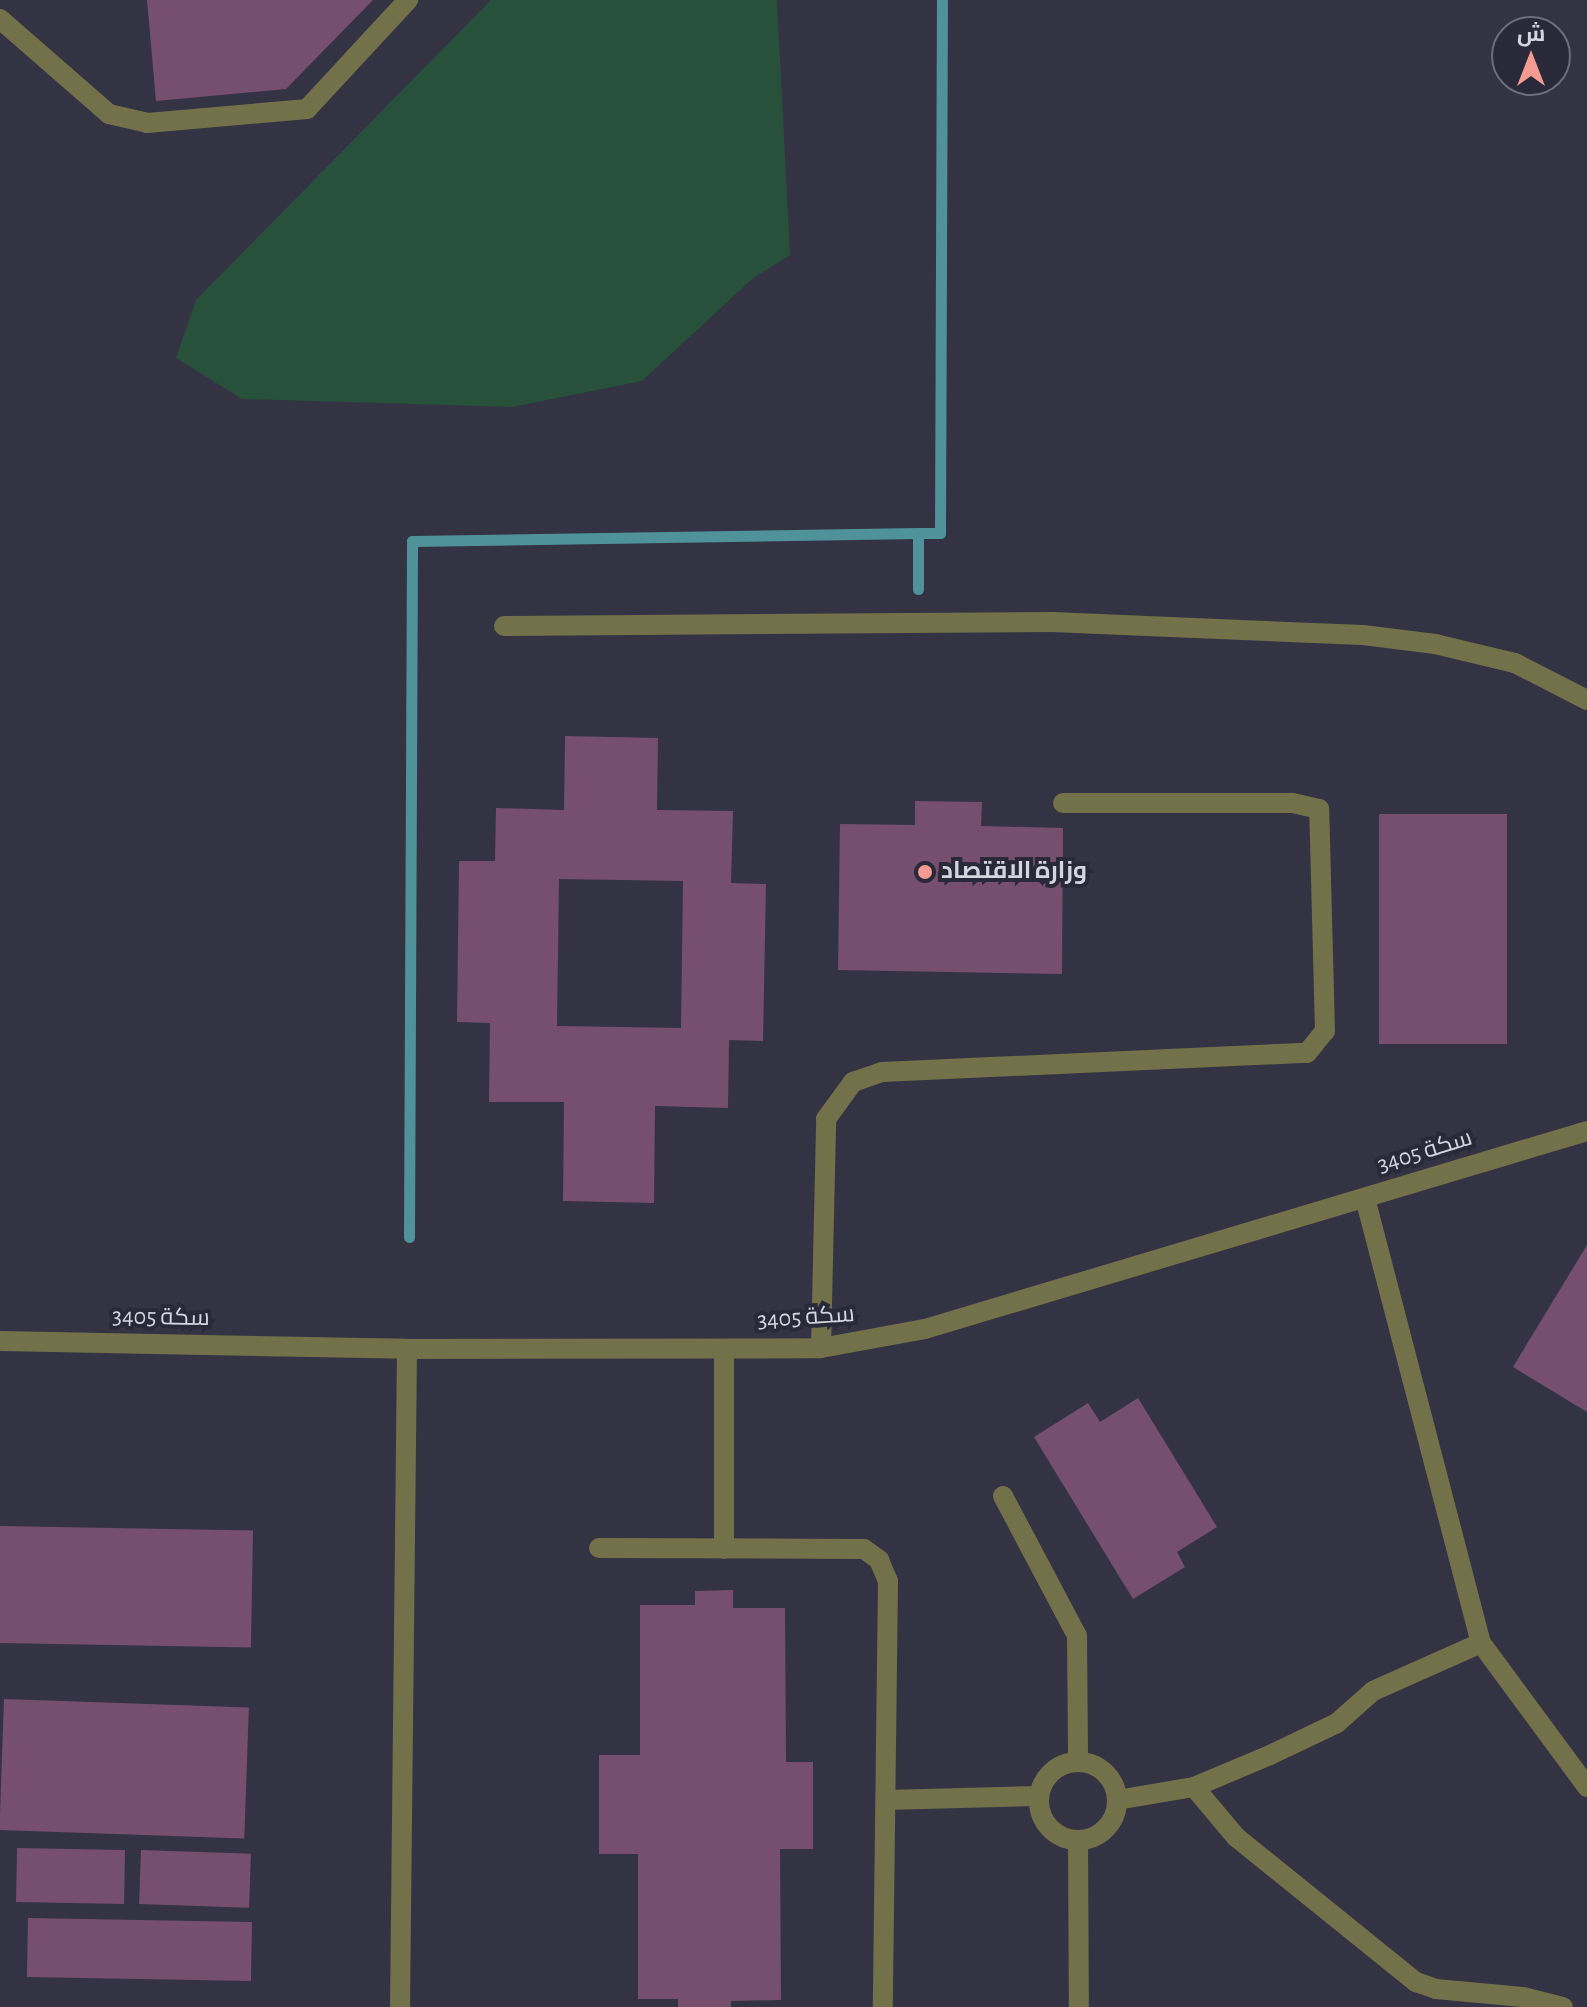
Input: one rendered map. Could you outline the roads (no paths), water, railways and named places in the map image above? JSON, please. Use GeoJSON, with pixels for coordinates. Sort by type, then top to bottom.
{"type":"FeatureCollection","features":[{"type":"Feature","properties":{"kind":"street"},"geometry":{"type":"LineString","coordinates":[[0,19],[109,114],[147,123],[307,109],[408,0]]}},
{"type":"Feature","properties":{"kind":"street"},"geometry":{"type":"LineString","coordinates":[[504,626],[1052,622],[1363,635],[1435,644],[1515,663],[1587,700]]}},
{"type":"Feature","properties":{"kind":"street"},"geometry":{"type":"LineString","coordinates":[[821,1348],[826,1119],[853,1082],[882,1072],[1307,1053],[1325,1031],[1319,809],[1292,803],[1063,803]]}},
{"type":"Feature","properties":{"kind":"street","name":"سكة 3405"},"geometry":{"type":"LineString","coordinates":[[0,1341],[407,1349],[821,1348],[925,1329],[1587,1131]]}},
{"type":"Feature","properties":{"kind":"street"},"geometry":{"type":"LineString","coordinates":[[1365,1198],[1481,1643],[1587,1787]]}},
{"type":"Feature","properties":{"kind":"street"},"geometry":{"type":"LineString","coordinates":[[400,2007],[407,1349]]}},
{"type":"Feature","properties":{"kind":"street"},"geometry":{"type":"LineString","coordinates":[[724,1349],[724,1549]]}},
{"type":"Feature","properties":{"kind":"street"},"geometry":{"type":"LineString","coordinates":[[1003,1496],[1077,1636],[1078,1762]]}},
{"type":"Feature","properties":{"kind":"street"},"geometry":{"type":"LineString","coordinates":[[599,1548],[864,1549],[879,1560],[888,1581],[883,2007]]}},
{"type":"Feature","properties":{"kind":"street"},"geometry":{"type":"LineString","coordinates":[[1117,1800],[1194,1787],[1337,1723],[1373,1691],[1481,1643]]}},
{"type":"Feature","properties":{"kind":"street"},"geometry":{"type":"LineString","coordinates":[[1078,1762],[1103,1772],[1113,1785],[1117,1800],[1114,1816],[1104,1829],[1094,1837],[1078,1840],[1050,1829],[1042,1816],[1039,1796],[1051,1772],[1078,1762]]}},
{"type":"Feature","properties":{"kind":"street"},"geometry":{"type":"LineString","coordinates":[[1194,1787],[1236,1837],[1416,1982],[1436,1989],[1523,1997],[1563,2007]]}},
{"type":"Feature","properties":{"kind":"street"},"geometry":{"type":"LineString","coordinates":[[886,1800],[1039,1796]]}},
{"type":"Feature","properties":{"kind":"street"},"geometry":{"type":"LineString","coordinates":[[1078,1840],[1079,2007]]}},
{"type":"Feature","properties":{"kind":"waterway"},"geometry":{"type":"LineString","coordinates":[[918,589],[918,533],[940,533],[942,0]]}},
{"type":"Feature","properties":{"kind":"waterway"},"geometry":{"type":"LineString","coordinates":[[409,1237],[412,541],[918,533]]}},
{"type":"Feature","properties":{"kind":"place","name":"وزارة الاقتصاد"},"geometry":{"type":"Point","coordinates":[925,872]}}]}
